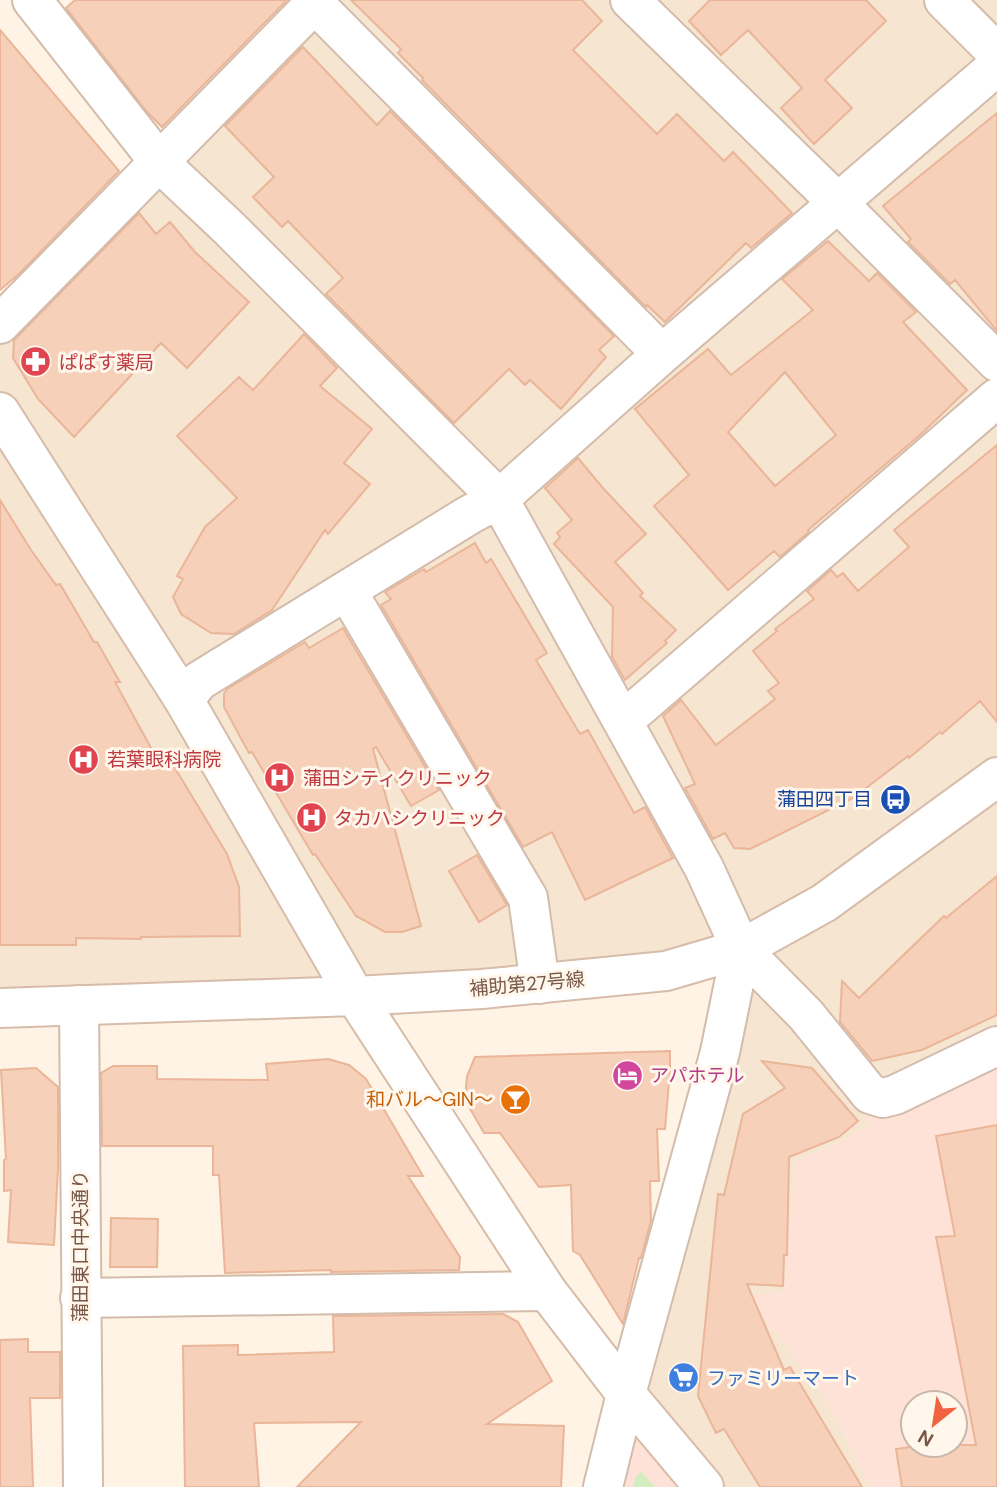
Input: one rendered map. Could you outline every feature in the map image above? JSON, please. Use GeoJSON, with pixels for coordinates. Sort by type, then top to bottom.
{"type":"FeatureCollection","features":[{"type":"Feature","properties":{"kind":"street"},"geometry":{"type":"LineString","coordinates":[[32,0],[159,163],[230,229],[499,499],[704,867],[741,949],[806,1015],[870,1094],[883,1098],[895,1095],[997,1046]]}},
{"type":"Feature","properties":{"kind":"street"},"geometry":{"type":"LineString","coordinates":[[630,0],[997,362]]}},
{"type":"Feature","properties":{"kind":"street"},"geometry":{"type":"LineString","coordinates":[[944,0],[997,53]]}},
{"type":"Feature","properties":{"kind":"street"},"geometry":{"type":"LineString","coordinates":[[0,324],[314,1],[662,354]]}},
{"type":"Feature","properties":{"kind":"street"},"geometry":{"type":"LineString","coordinates":[[184,700],[199,681],[468,515],[499,499],[662,354],[997,66]]}},
{"type":"Feature","properties":{"kind":"street"},"geometry":{"type":"LineString","coordinates":[[623,721],[997,398]]}},
{"type":"Feature","properties":{"kind":"street"},"geometry":{"type":"LineString","coordinates":[[0,412],[184,700],[355,996],[547,1291],[626,1394],[705,1487]]}},
{"type":"Feature","properties":{"kind":"street"},"geometry":{"type":"LineString","coordinates":[[347,591],[528,898],[540,984]]}},
{"type":"Feature","properties":{"kind":"street","name":"補助第27号線"},"geometry":{"type":"LineString","coordinates":[[0,1008],[482,989],[666,971],[741,949],[824,903],[997,777]]}},
{"type":"Feature","properties":{"kind":"street"},"geometry":{"type":"LineString","coordinates":[[603,1487],[720,1052],[741,949]]}},
{"type":"Feature","properties":{"kind":"street","name":"蒲田東口中央通り"},"geometry":{"type":"LineString","coordinates":[[79,1005],[83,1487]]}},
{"type":"Feature","properties":{"kind":"street"},"geometry":{"type":"LineString","coordinates":[[80,1298],[547,1291]]}},
{"type":"Feature","properties":{"kind":"shaded area"},"geometry":{"type":"Polygon","coordinates":[[[309,0],[997,0],[997,1048],[867,1128],[795,1163],[785,1293],[748,1296],[825,1396],[871,1487],[690,1487],[633,1421],[742,956],[565,972],[0,997],[0,315],[309,0]]]}},
{"type":"Feature","properties":{"kind":"shaded area"},"geometry":{"type":"Polygon","coordinates":[[[997,1048],[997,1487],[871,1487],[825,1396],[747,1295],[785,1293],[795,1163],[867,1128],[867,1104],[997,1048]]]}},
{"type":"Feature","properties":{"kind":"shaded area"},"geometry":{"type":"Polygon","coordinates":[[[633,1421],[690,1487],[615,1487],[633,1421]]]}},
{"type":"Feature","properties":{"kind":"green space"},"geometry":{"type":"Polygon","coordinates":[[[641,1472],[655,1487],[633,1487],[636,1476],[641,1472]]]}},
{"type":"Feature","properties":{"kind":"building"},"geometry":{"type":"Polygon","coordinates":[[[75,0],[287,0],[162,127],[147,112],[66,8],[75,0]]]}},
{"type":"Feature","properties":{"kind":"building"},"geometry":{"type":"Polygon","coordinates":[[[351,0],[582,0],[602,21],[573,50],[657,134],[677,114],[724,161],[733,152],[792,213],[751,248],[746,243],[665,322],[647,305],[646,307],[422,80],[398,53],[401,49],[351,0]]]}},
{"type":"Feature","properties":{"kind":"building"},"geometry":{"type":"Polygon","coordinates":[[[710,0],[866,0],[886,21],[825,80],[852,108],[814,144],[781,108],[802,88],[748,30],[721,55],[689,21],[710,0]]]}},
{"type":"Feature","properties":{"kind":"building"},"geometry":{"type":"Polygon","coordinates":[[[0,30],[119,171],[20,273],[0,290],[0,30]]]}},
{"type":"Feature","properties":{"kind":"building"},"geometry":{"type":"Polygon","coordinates":[[[303,47],[377,125],[390,111],[614,336],[599,350],[606,357],[561,409],[530,380],[525,385],[509,369],[454,423],[326,294],[343,278],[288,221],[282,227],[253,197],[274,177],[225,126],[303,47]]]}},
{"type":"Feature","properties":{"kind":"building"},"geometry":{"type":"Polygon","coordinates":[[[997,113],[997,331],[955,280],[950,284],[908,242],[911,239],[883,206],[997,113]]]}},
{"type":"Feature","properties":{"kind":"building"},"geometry":{"type":"Polygon","coordinates":[[[139,213],[156,234],[170,222],[195,252],[249,302],[187,368],[161,343],[74,437],[38,399],[13,358],[14,340],[139,213]]]}},
{"type":"Feature","properties":{"kind":"building"},"geometry":{"type":"Polygon","coordinates":[[[828,241],[869,281],[877,273],[916,312],[903,322],[967,390],[920,435],[780,557],[774,551],[728,590],[654,506],[689,475],[635,409],[708,349],[731,375],[813,310],[782,279],[828,241]],[[785,372],[728,432],[775,486],[836,435],[785,372]]]}},
{"type":"Feature","properties":{"kind":"building"},"geometry":{"type":"Polygon","coordinates":[[[304,334],[337,368],[320,386],[372,429],[344,463],[370,484],[328,534],[325,530],[272,610],[234,634],[211,633],[181,614],[173,597],[183,579],[177,576],[205,527],[237,498],[177,436],[239,377],[253,390],[304,334]]]}},
{"type":"Feature","properties":{"kind":"building"},"geometry":{"type":"Polygon","coordinates":[[[997,445],[997,722],[980,701],[942,734],[940,732],[853,798],[750,849],[734,848],[725,833],[713,839],[685,788],[695,784],[663,716],[681,700],[716,745],[775,699],[768,691],[779,683],[753,651],[777,631],[775,629],[814,599],[807,591],[831,570],[837,577],[843,573],[858,591],[909,547],[894,530],[997,445]]]}},
{"type":"Feature","properties":{"kind":"building"},"geometry":{"type":"Polygon","coordinates":[[[578,458],[646,534],[615,562],[643,593],[640,596],[676,630],[665,641],[667,643],[625,680],[612,657],[613,607],[554,544],[560,537],[557,533],[572,520],[545,488],[578,458]]]}},
{"type":"Feature","properties":{"kind":"building"},"geometry":{"type":"Polygon","coordinates":[[[0,500],[31,550],[56,585],[60,584],[94,642],[97,642],[120,682],[115,682],[157,759],[167,755],[227,854],[239,887],[240,936],[76,938],[76,945],[0,945],[0,500]]]}},
{"type":"Feature","properties":{"kind":"building"},"geometry":{"type":"Polygon","coordinates":[[[475,543],[486,563],[491,559],[547,653],[536,660],[580,734],[588,730],[634,813],[645,807],[673,858],[585,900],[552,832],[523,847],[381,605],[391,599],[385,592],[475,543]]]}},
{"type":"Feature","properties":{"kind":"building"},"geometry":{"type":"Polygon","coordinates":[[[343,628],[439,790],[411,806],[376,747],[373,749],[421,926],[402,932],[385,932],[356,916],[315,854],[313,855],[252,752],[249,753],[224,707],[224,694],[227,689],[305,642],[309,648],[343,628]]]}},
{"type":"Feature","properties":{"kind":"building"},"geometry":{"type":"Polygon","coordinates":[[[477,855],[507,905],[479,922],[449,871],[477,855]]]}},
{"type":"Feature","properties":{"kind":"building"},"geometry":{"type":"Polygon","coordinates":[[[997,876],[997,1015],[922,1050],[872,1061],[840,1022],[842,981],[859,998],[944,916],[946,918],[997,876]]]}},
{"type":"Feature","properties":{"kind":"building"},"geometry":{"type":"Polygon","coordinates":[[[670,1051],[665,1129],[657,1129],[659,1181],[650,1181],[651,1221],[623,1324],[580,1255],[573,1251],[571,1185],[539,1187],[500,1133],[484,1133],[465,1100],[467,1076],[475,1057],[670,1051]]]}},
{"type":"Feature","properties":{"kind":"building"},"geometry":{"type":"Polygon","coordinates":[[[328,1059],[349,1065],[366,1079],[423,1176],[408,1176],[460,1257],[459,1270],[225,1273],[219,1175],[213,1175],[213,1146],[102,1146],[101,1073],[113,1066],[157,1066],[157,1079],[268,1080],[266,1064],[328,1059]]]}},
{"type":"Feature","properties":{"kind":"building"},"geometry":{"type":"Polygon","coordinates":[[[762,1061],[812,1068],[858,1121],[839,1137],[789,1157],[787,1255],[784,1255],[783,1286],[747,1284],[784,1370],[790,1367],[862,1487],[760,1487],[724,1429],[716,1433],[698,1396],[718,1194],[724,1195],[743,1114],[785,1088],[762,1061]]]}},
{"type":"Feature","properties":{"kind":"building"},"geometry":{"type":"Polygon","coordinates":[[[36,1068],[58,1087],[54,1245],[8,1242],[11,1190],[4,1191],[6,1159],[1,1070],[36,1068]]]}},
{"type":"Feature","properties":{"kind":"building"},"geometry":{"type":"Polygon","coordinates":[[[997,1125],[997,1487],[902,1487],[896,1449],[899,1449],[899,1459],[969,1459],[969,1445],[976,1445],[969,1409],[969,1389],[965,1389],[936,1237],[955,1236],[936,1136],[997,1125]]]}},
{"type":"Feature","properties":{"kind":"building"},"geometry":{"type":"Polygon","coordinates":[[[111,1218],[158,1219],[157,1267],[110,1267],[111,1218]]]}},
{"type":"Feature","properties":{"kind":"building"},"geometry":{"type":"Polygon","coordinates":[[[503,1314],[518,1322],[552,1381],[487,1424],[564,1426],[561,1487],[297,1487],[361,1422],[254,1423],[259,1487],[185,1487],[183,1346],[238,1345],[238,1355],[334,1352],[333,1316],[503,1314]]]}},
{"type":"Feature","properties":{"kind":"building"},"geometry":{"type":"Polygon","coordinates":[[[28,1339],[28,1352],[60,1352],[60,1398],[30,1398],[33,1487],[0,1487],[0,1340],[28,1339]]]}},
{"type":"Feature","properties":{"kind":"place","name":"ぱぱす薬局"},"geometry":{"type":"Point","coordinates":[36,362]}},
{"type":"Feature","properties":{"kind":"place","name":"若葉眼科病院"},"geometry":{"type":"Point","coordinates":[84,759]}},
{"type":"Feature","properties":{"kind":"place","name":"蒲田シティクリニック"},"geometry":{"type":"Point","coordinates":[280,778]}},
{"type":"Feature","properties":{"kind":"place","name":"蒲田四丁目"},"geometry":{"type":"Point","coordinates":[895,799]}},
{"type":"Feature","properties":{"kind":"place","name":"タカハシクリニック"},"geometry":{"type":"Point","coordinates":[311,818]}},
{"type":"Feature","properties":{"kind":"place","name":"アパホテル"},"geometry":{"type":"Point","coordinates":[627,1075]}},
{"type":"Feature","properties":{"kind":"place","name":"和バル～GIN～"},"geometry":{"type":"Point","coordinates":[516,1099]}},
{"type":"Feature","properties":{"kind":"place","name":"ファミリーマート"},"geometry":{"type":"Point","coordinates":[684,1378]}}]}
